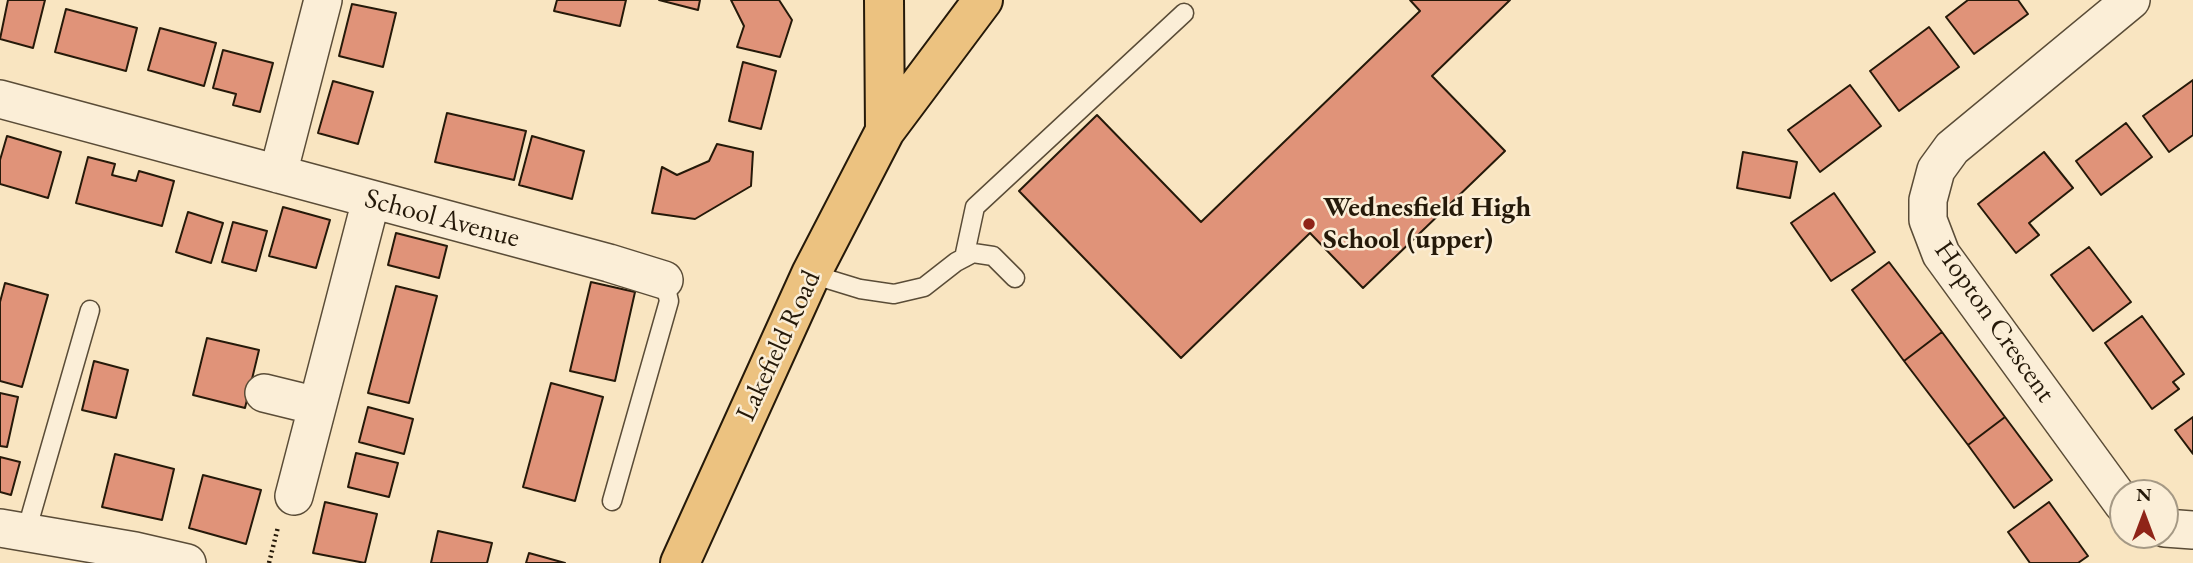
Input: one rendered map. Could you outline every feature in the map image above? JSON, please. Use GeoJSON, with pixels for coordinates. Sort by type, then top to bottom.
{"type":"FeatureCollection","features":[{"type":"Feature","properties":{"kind":"main road","name":"Lakefield Road"},"geometry":{"type":"LineString","coordinates":[[884,0],[884,131]]}},
{"type":"Feature","properties":{"kind":"main road","name":"Lakefield Road"},"geometry":{"type":"LineString","coordinates":[[680,563],[811,274],[884,131],[983,0]]}},
{"type":"Feature","properties":{"kind":"street"},"geometry":{"type":"LineString","coordinates":[[278,174],[323,0]]}},
{"type":"Feature","properties":{"kind":"street","name":"Hopton Crescent"},"geometry":{"type":"LineString","coordinates":[[2109,485],[1941,254],[1927,220],[1928,200],[1936,170],[1952,148],[2131,0]]}},
{"type":"Feature","properties":{"kind":"street","name":"School Avenue"},"geometry":{"type":"LineString","coordinates":[[0,99],[664,280]]}},
{"type":"Feature","properties":{"kind":"street"},"geometry":{"type":"LineString","coordinates":[[294,496],[371,200]]}},
{"type":"Feature","properties":{"kind":"street"},"geometry":{"type":"LineString","coordinates":[[264,393],[317,406]]}},
{"type":"Feature","properties":{"kind":"street"},"geometry":{"type":"LineString","coordinates":[[13,530],[134,557],[187,563]]}},
{"type":"Feature","properties":{"kind":"lane"},"geometry":{"type":"LineString","coordinates":[[964,258],[975,207],[1184,13]]}},
{"type":"Feature","properties":{"kind":"lane"},"geometry":{"type":"LineString","coordinates":[[811,274],[860,289],[894,294],[924,288],[973,253],[993,256],[1015,278]]}},
{"type":"Feature","properties":{"kind":"lane","name":"School Avenue"},"geometry":{"type":"LineString","coordinates":[[612,500],[668,301],[664,280]]}},
{"type":"Feature","properties":{"kind":"lane"},"geometry":{"type":"LineString","coordinates":[[13,530],[90,310]]}},
{"type":"Feature","properties":{"kind":"building"},"geometry":{"type":"Polygon","coordinates":[[[8,0],[45,0],[33,48],[0,39],[8,0]]]}},
{"type":"Feature","properties":{"kind":"building"},"geometry":{"type":"Polygon","coordinates":[[[557,0],[626,0],[620,26],[554,11],[557,0]]]}},
{"type":"Feature","properties":{"kind":"building"},"geometry":{"type":"Polygon","coordinates":[[[659,0],[700,0],[698,10],[659,0]]]}},
{"type":"Feature","properties":{"kind":"building"},"geometry":{"type":"Polygon","coordinates":[[[731,0],[779,0],[792,20],[780,57],[737,47],[744,26],[731,0]]]}},
{"type":"Feature","properties":{"kind":"building"},"geometry":{"type":"Polygon","coordinates":[[[1410,0],[1510,0],[1432,76],[1505,151],[1363,288],[1310,233],[1181,358],[1019,191],[1097,115],[1201,222],[1420,11],[1410,0]]]}},
{"type":"Feature","properties":{"kind":"building"},"geometry":{"type":"Polygon","coordinates":[[[1968,0],[2018,0],[2028,14],[1974,54],[1946,17],[1968,0]]]}},
{"type":"Feature","properties":{"kind":"building"},"geometry":{"type":"Polygon","coordinates":[[[352,4],[396,13],[383,67],[339,56],[352,4]]]}},
{"type":"Feature","properties":{"kind":"building"},"geometry":{"type":"Polygon","coordinates":[[[66,9],[137,28],[126,71],[55,52],[66,9]]]}},
{"type":"Feature","properties":{"kind":"building"},"geometry":{"type":"Polygon","coordinates":[[[1929,27],[1959,67],[1899,111],[1870,71],[1929,27]]]}},
{"type":"Feature","properties":{"kind":"building"},"geometry":{"type":"Polygon","coordinates":[[[160,28],[216,43],[204,86],[148,70],[160,28]]]}},
{"type":"Feature","properties":{"kind":"building"},"geometry":{"type":"Polygon","coordinates":[[[223,50],[273,63],[260,112],[233,105],[236,94],[213,88],[223,50]]]}},
{"type":"Feature","properties":{"kind":"building"},"geometry":{"type":"Polygon","coordinates":[[[743,62],[776,71],[761,129],[729,121],[743,62]]]}},
{"type":"Feature","properties":{"kind":"building"},"geometry":{"type":"Polygon","coordinates":[[[2193,80],[2193,135],[2169,152],[2143,116],[2193,80]]]}},
{"type":"Feature","properties":{"kind":"building"},"geometry":{"type":"Polygon","coordinates":[[[333,81],[373,92],[358,144],[318,133],[333,81]]]}},
{"type":"Feature","properties":{"kind":"building"},"geometry":{"type":"Polygon","coordinates":[[[1850,85],[1881,126],[1820,172],[1788,130],[1850,85]]]}},
{"type":"Feature","properties":{"kind":"building"},"geometry":{"type":"Polygon","coordinates":[[[447,113],[526,131],[514,180],[435,162],[447,113]]]}},
{"type":"Feature","properties":{"kind":"building"},"geometry":{"type":"Polygon","coordinates":[[[2126,123],[2152,157],[2101,195],[2076,161],[2126,123]]]}},
{"type":"Feature","properties":{"kind":"building"},"geometry":{"type":"Polygon","coordinates":[[[7,136],[61,152],[48,198],[0,184],[0,160],[7,136]]]}},
{"type":"Feature","properties":{"kind":"building"},"geometry":{"type":"Polygon","coordinates":[[[532,136],[584,151],[572,199],[519,185],[532,136]]]}},
{"type":"Feature","properties":{"kind":"building"},"geometry":{"type":"Polygon","coordinates":[[[717,144],[753,152],[751,186],[695,219],[652,213],[662,167],[677,175],[709,161],[717,144]]]}},
{"type":"Feature","properties":{"kind":"building"},"geometry":{"type":"Polygon","coordinates":[[[1743,152],[1797,162],[1790,198],[1737,188],[1743,152]]]}},
{"type":"Feature","properties":{"kind":"building"},"geometry":{"type":"Polygon","coordinates":[[[2044,152],[2073,188],[2029,223],[2039,235],[2016,253],[1978,204],[2044,152]]]}},
{"type":"Feature","properties":{"kind":"building"},"geometry":{"type":"Polygon","coordinates":[[[88,157],[115,164],[112,175],[136,181],[139,171],[174,181],[162,226],[76,203],[88,157]]]}},
{"type":"Feature","properties":{"kind":"building"},"geometry":{"type":"Polygon","coordinates":[[[1834,193],[1875,252],[1831,281],[1791,223],[1834,193]]]}},
{"type":"Feature","properties":{"kind":"building"},"geometry":{"type":"Polygon","coordinates":[[[283,207],[330,220],[316,268],[269,256],[283,207]]]}},
{"type":"Feature","properties":{"kind":"building"},"geometry":{"type":"Polygon","coordinates":[[[188,212],[223,223],[211,263],[176,252],[188,212]]]}},
{"type":"Feature","properties":{"kind":"building"},"geometry":{"type":"Polygon","coordinates":[[[233,222],[267,231],[256,271],[222,262],[233,222]]]}},
{"type":"Feature","properties":{"kind":"building"},"geometry":{"type":"Polygon","coordinates":[[[396,233],[447,246],[439,278],[388,265],[396,233]]]}},
{"type":"Feature","properties":{"kind":"building"},"geometry":{"type":"Polygon","coordinates":[[[2089,247],[2131,302],[2093,331],[2051,275],[2089,247]]]}},
{"type":"Feature","properties":{"kind":"building"},"geometry":{"type":"Polygon","coordinates":[[[1889,262],[1942,332],[1904,361],[1852,290],[1889,262]]]}},
{"type":"Feature","properties":{"kind":"building"},"geometry":{"type":"Polygon","coordinates":[[[591,282],[635,292],[615,381],[570,371],[591,282]]]}},
{"type":"Feature","properties":{"kind":"building"},"geometry":{"type":"Polygon","coordinates":[[[5,283],[48,295],[22,387],[0,381],[0,302],[5,283]]]}},
{"type":"Feature","properties":{"kind":"building"},"geometry":{"type":"Polygon","coordinates":[[[396,286],[437,296],[409,403],[368,393],[396,286]]]}},
{"type":"Feature","properties":{"kind":"building"},"geometry":{"type":"Polygon","coordinates":[[[2142,316],[2184,374],[2173,382],[2179,389],[2152,409],[2105,343],[2142,316]]]}},
{"type":"Feature","properties":{"kind":"building"},"geometry":{"type":"Polygon","coordinates":[[[1942,332],[2005,417],[1968,445],[1904,361],[1942,332]]]}},
{"type":"Feature","properties":{"kind":"building"},"geometry":{"type":"Polygon","coordinates":[[[207,338],[259,350],[245,408],[193,395],[207,338]]]}},
{"type":"Feature","properties":{"kind":"building"},"geometry":{"type":"Polygon","coordinates":[[[94,361],[128,370],[116,418],[82,410],[94,361]]]}},
{"type":"Feature","properties":{"kind":"building"},"geometry":{"type":"Polygon","coordinates":[[[551,383],[603,397],[575,501],[523,487],[551,383]]]}},
{"type":"Feature","properties":{"kind":"building"},"geometry":{"type":"Polygon","coordinates":[[[0,393],[18,397],[7,447],[0,446],[0,393]]]}},
{"type":"Feature","properties":{"kind":"building"},"geometry":{"type":"Polygon","coordinates":[[[368,407],[413,419],[404,454],[359,442],[368,407]]]}},
{"type":"Feature","properties":{"kind":"building"},"geometry":{"type":"Polygon","coordinates":[[[2005,417],[2052,480],[2014,508],[1968,445],[2005,417]]]}},
{"type":"Feature","properties":{"kind":"building"},"geometry":{"type":"Polygon","coordinates":[[[2193,417],[2193,454],[2175,430],[2193,417]]]}},
{"type":"Feature","properties":{"kind":"building"},"geometry":{"type":"Polygon","coordinates":[[[356,453],[398,463],[389,497],[348,487],[356,453]]]}},
{"type":"Feature","properties":{"kind":"building"},"geometry":{"type":"Polygon","coordinates":[[[115,454],[174,469],[162,520],[102,507],[115,454]]]}},
{"type":"Feature","properties":{"kind":"building"},"geometry":{"type":"Polygon","coordinates":[[[0,457],[20,462],[11,495],[0,492],[0,457]]]}},
{"type":"Feature","properties":{"kind":"building"},"geometry":{"type":"Polygon","coordinates":[[[203,475],[261,490],[246,544],[189,528],[203,475]]]}},
{"type":"Feature","properties":{"kind":"building"},"geometry":{"type":"Polygon","coordinates":[[[325,502],[377,514],[365,563],[313,553],[325,502]]]}},
{"type":"Feature","properties":{"kind":"building"},"geometry":{"type":"Polygon","coordinates":[[[2049,502],[2088,556],[2078,563],[2030,563],[2008,532],[2049,502]]]}},
{"type":"Feature","properties":{"kind":"building"},"geometry":{"type":"Polygon","coordinates":[[[438,531],[492,543],[487,563],[431,563],[438,531]]]}},
{"type":"Feature","properties":{"kind":"building"},"geometry":{"type":"Polygon","coordinates":[[[529,553],[565,563],[526,563],[529,553]]]}},
{"type":"Feature","properties":{"kind":"place","name":"Wednesfield High School (upper)"},"geometry":{"type":"Point","coordinates":[1309,224]}}]}
